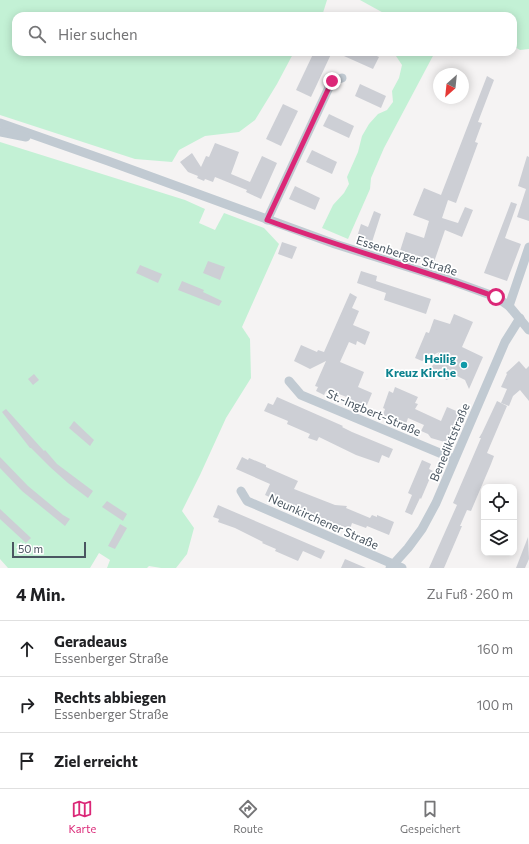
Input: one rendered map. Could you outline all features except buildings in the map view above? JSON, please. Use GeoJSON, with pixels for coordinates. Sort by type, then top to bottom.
{"type":"FeatureCollection","features":[{"type":"Feature","properties":{"kind":"street"},"geometry":{"type":"LineString","coordinates":[[267,220],[332,81],[342,78]]}},
{"type":"Feature","properties":{"kind":"street","name":"Essenberger Straße"},"geometry":{"type":"LineString","coordinates":[[0,123],[335,244],[452,281],[496,297],[509,306],[529,330]]}},
{"type":"Feature","properties":{"kind":"street","name":"Essenberger Straße"},"geometry":{"type":"LineString","coordinates":[[0,132],[60,145]]}},
{"type":"Feature","properties":{"kind":"street"},"geometry":{"type":"LineString","coordinates":[[509,306],[529,247]]}},
{"type":"Feature","properties":{"kind":"street","name":"Benediktstraße"},"geometry":{"type":"LineString","coordinates":[[391,566],[408,548],[422,529],[436,503],[505,342],[520,318]]}},
{"type":"Feature","properties":{"kind":"street","name":"St.-Ingbert-Straße"},"geometry":{"type":"LineString","coordinates":[[288,381],[302,395],[454,459]]}},
{"type":"Feature","properties":{"kind":"street","name":"Neunkirchener Straße"},"geometry":{"type":"LineString","coordinates":[[241,491],[247,501],[391,566],[402,568]]}},
{"type":"Feature","properties":{"kind":"green space"},"geometry":{"type":"Polygon","coordinates":[[[0,0],[327,0],[323,12],[12,12],[12,56],[292,56],[255,120],[239,132],[205,136],[179,150],[172,162],[135,159],[0,115],[0,0]]]}},
{"type":"Feature","properties":{"kind":"green space"},"geometry":{"type":"Polygon","coordinates":[[[360,0],[529,0],[529,49],[520,50],[517,48],[517,12],[382,12],[360,0]]]}},
{"type":"Feature","properties":{"kind":"green space"},"geometry":{"type":"Polygon","coordinates":[[[396,56],[433,56],[384,148],[371,178],[370,189],[348,239],[322,228],[333,205],[344,193],[349,184],[347,177],[358,152],[362,136],[369,124],[378,114],[387,110],[393,102],[392,91],[399,78],[402,65],[396,56]]]}},
{"type":"Feature","properties":{"kind":"green space"},"geometry":{"type":"Polygon","coordinates":[[[0,142],[185,200],[205,209],[199,223],[215,230],[224,213],[264,228],[279,244],[242,327],[250,339],[251,378],[226,418],[182,511],[194,528],[187,554],[176,568],[149,566],[147,568],[107,568],[110,560],[99,553],[90,568],[8,568],[0,559],[0,142]]]}},
{"type":"Feature","properties":{"kind":"place","name":"Heilig Kreuz Kirche"},"geometry":{"type":"Point","coordinates":[464,365]}},
{"type":"Feature","properties":{"kind":"route"},"geometry":{"type":"LineString","coordinates":[[332,81],[267,220],[496,297]]}}]}
